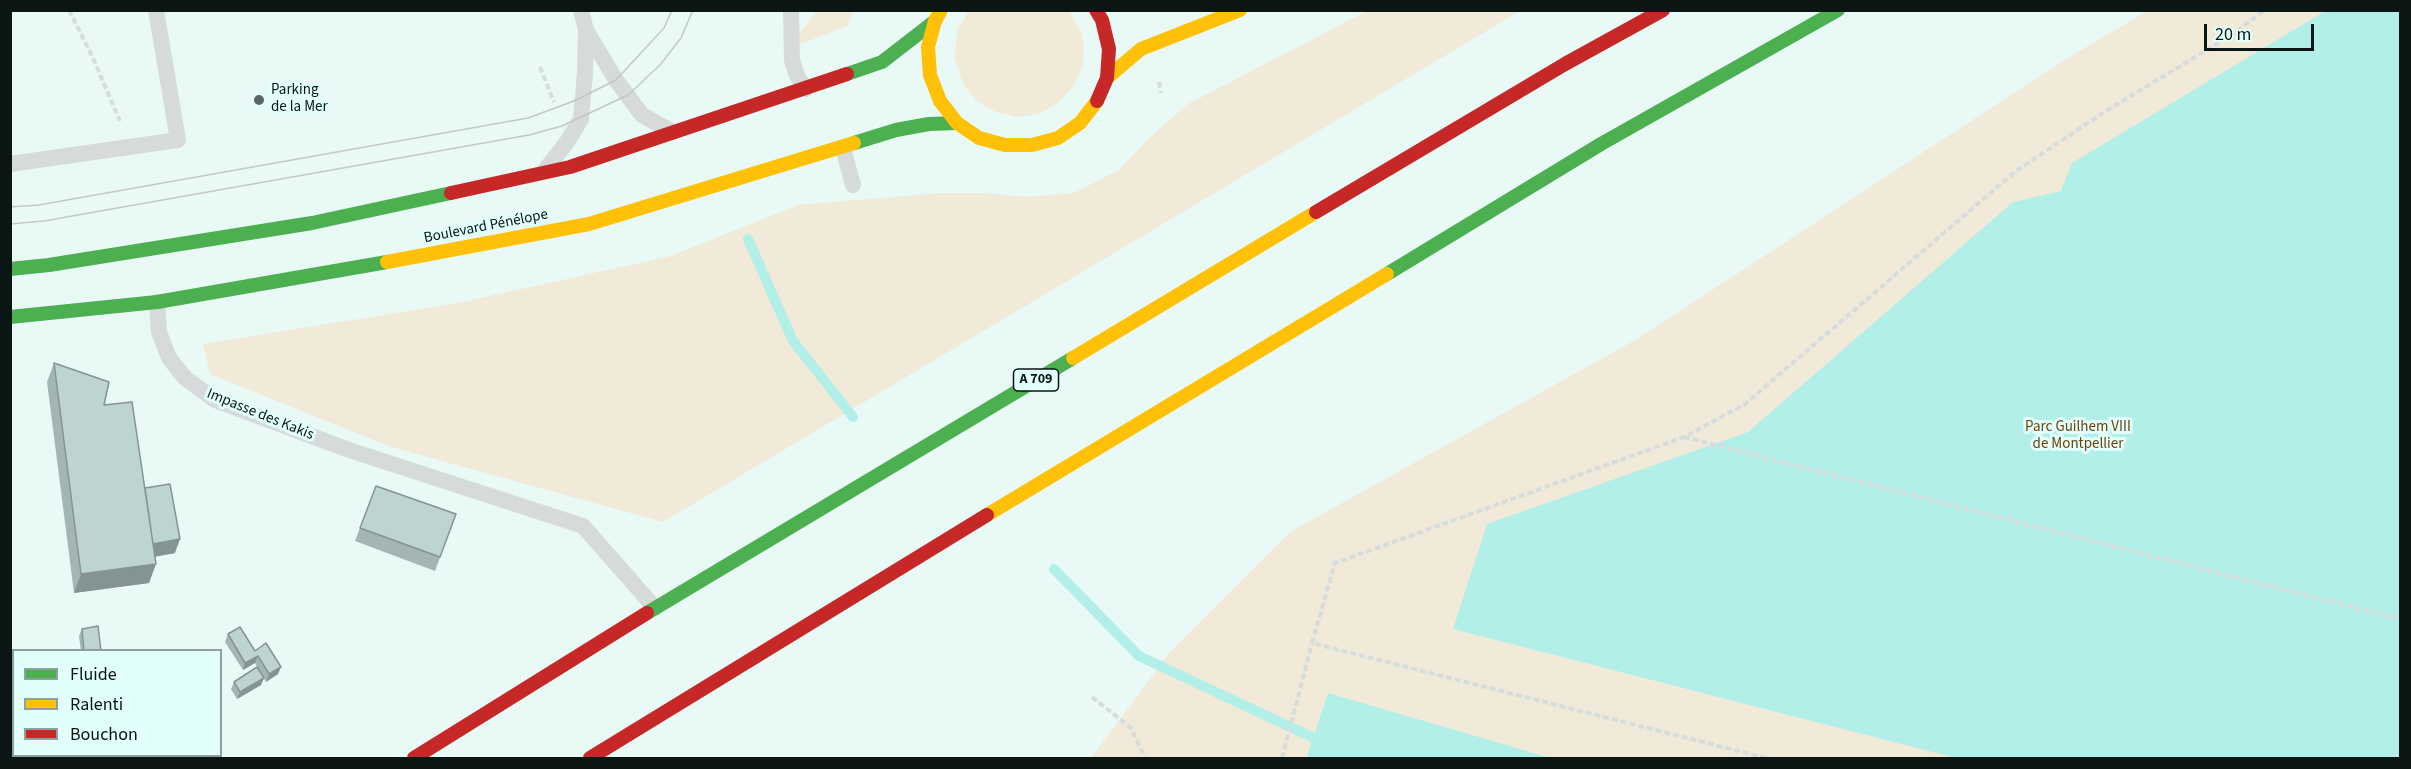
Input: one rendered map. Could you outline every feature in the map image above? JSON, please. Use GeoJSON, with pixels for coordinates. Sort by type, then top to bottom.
{"type":"FeatureCollection","features":[{"type":"Feature","properties":{"kind":"main road"},"geometry":{"type":"LineString","coordinates":[[938,16],[928,47],[930,75],[940,101],[957,123],[980,138],[1005,145],[1032,145],[1058,138],[1080,123],[1096,103],[1107,78],[1109,48],[1102,20],[1096,10]]}},
{"type":"Feature","properties":{"kind":"main road"},"geometry":{"type":"LineString","coordinates":[[1107,78],[1141,49],[1240,10]]}},
{"type":"Feature","properties":{"kind":"main road","name":"A 709"},"geometry":{"type":"LineString","coordinates":[[414,759],[655,608],[1544,76],[1663,10]]}},
{"type":"Feature","properties":{"kind":"main road"},"geometry":{"type":"LineString","coordinates":[[590,759],[739,666],[1601,144],[1838,10]]}},
{"type":"Feature","properties":{"kind":"main road"},"geometry":{"type":"LineString","coordinates":[[10,269],[49,266],[312,223],[570,167],[882,63],[938,16]]}},
{"type":"Feature","properties":{"kind":"main road","name":"Boulevard Pénélope"},"geometry":{"type":"LineString","coordinates":[[10,317],[157,302],[329,273],[589,224],[896,130],[929,124],[957,123]]}},
{"type":"Feature","properties":{"kind":"lane"},"geometry":{"type":"LineString","coordinates":[[10,164],[178,140],[156,10]]}},
{"type":"Feature","properties":{"kind":"lane"},"geometry":{"type":"LineString","coordinates":[[543,173],[581,119],[586,30],[581,10]]}},
{"type":"Feature","properties":{"kind":"lane"},"geometry":{"type":"LineString","coordinates":[[791,10],[792,60],[797,76],[806,89]]}},
{"type":"Feature","properties":{"kind":"lane"},"geometry":{"type":"LineString","coordinates":[[586,30],[616,80],[642,115],[673,132]]}},
{"type":"Feature","properties":{"kind":"lane"},"geometry":{"type":"LineString","coordinates":[[843,148],[853,185]]}},
{"type":"Feature","properties":{"kind":"lane","name":"Impasse des Kakis"},"geometry":{"type":"LineString","coordinates":[[157,302],[159,332],[169,358],[184,378],[215,400],[349,450],[583,526],[655,608]]}},
{"type":"Feature","properties":{"kind":"path"},"geometry":{"type":"LineString","coordinates":[[69,10],[93,58],[131,147]]}},
{"type":"Feature","properties":{"kind":"path"},"geometry":{"type":"LineString","coordinates":[[1282,759],[1335,563],[1684,437],[1745,404],[2016,171],[2106,111],[2230,36],[2265,10]]}},
{"type":"Feature","properties":{"kind":"path"},"geometry":{"type":"LineString","coordinates":[[1684,437],[2400,619]]}},
{"type":"Feature","properties":{"kind":"path"},"geometry":{"type":"LineString","coordinates":[[1312,643],[1766,759]]}},
{"type":"Feature","properties":{"kind":"path"},"geometry":{"type":"LineString","coordinates":[[1092,697],[1131,728],[1145,759]]}},
{"type":"Feature","properties":{"kind":"green space"},"geometry":{"type":"Polygon","coordinates":[[[1369,10],[1520,11],[663,522],[388,446],[210,374],[203,344],[458,303],[671,256],[798,205],[939,193],[985,193],[1025,197],[1074,193],[1119,170],[1150,137],[1188,104],[1369,10]]]}},
{"type":"Feature","properties":{"kind":"green space"},"geometry":{"type":"Polygon","coordinates":[[[817,11],[854,11],[847,26],[801,44],[797,36],[817,11]]]}},
{"type":"Feature","properties":{"kind":"green space"},"geometry":{"type":"Polygon","coordinates":[[[969,11],[1069,11],[1081,32],[1084,46],[1082,68],[1073,87],[1058,103],[1039,114],[1017,117],[996,112],[977,101],[963,84],[954,57],[958,28],[969,11]]]}},
{"type":"Feature","properties":{"kind":"green space","name":"Parc Guilhem VIII de Montpellier"},"geometry":{"type":"Polygon","coordinates":[[[2147,11],[2400,11],[2400,758],[1091,758],[1170,652],[1290,532],[1637,339],[2066,59],[2147,11]]]}},
{"type":"Feature","properties":{"kind":"water","name":"Parc Guilhem VIII de Montpellier"},"geometry":{"type":"Polygon","coordinates":[[[2327,10],[2400,11],[2400,758],[1956,758],[1453,629],[1487,524],[1748,432],[2013,202],[2061,191],[2072,163],[2327,10]]]}},
{"type":"Feature","properties":{"kind":"water"},"geometry":{"type":"Polygon","coordinates":[[[1328,693],[1551,758],[1310,758],[1307,756],[1328,693]]]}},
{"type":"Feature","properties":{"kind":"building"},"geometry":{"type":"Polygon","coordinates":[[[54,363],[109,382],[104,405],[132,402],[156,564],[81,574],[54,363]]]}},
{"type":"Feature","properties":{"kind":"building"},"geometry":{"type":"Polygon","coordinates":[[[170,484],[180,539],[153,544],[145,488],[170,484]]]}},
{"type":"Feature","properties":{"kind":"building"},"geometry":{"type":"Polygon","coordinates":[[[376,486],[456,514],[440,557],[360,528],[376,486]]]}},
{"type":"Feature","properties":{"kind":"building"},"geometry":{"type":"Polygon","coordinates":[[[98,626],[101,649],[84,649],[82,629],[98,626]]]}},
{"type":"Feature","properties":{"kind":"building"},"geometry":{"type":"Polygon","coordinates":[[[240,627],[255,651],[266,643],[281,667],[269,674],[258,656],[245,663],[228,634],[240,627]]]}},
{"type":"Feature","properties":{"kind":"building"},"geometry":{"type":"Polygon","coordinates":[[[257,667],[264,678],[240,692],[234,682],[257,667]]]}},
{"type":"Feature","properties":{"kind":"waterway"},"geometry":{"type":"LineString","coordinates":[[748,239],[793,341],[853,417]]}},
{"type":"Feature","properties":{"kind":"waterway"},"geometry":{"type":"LineString","coordinates":[[1054,569],[1139,656],[1316,739]]}},
{"type":"Feature","properties":{"kind":"tram line"},"geometry":{"type":"LineString","coordinates":[[10,207],[39,205],[528,118],[574,101],[616,80],[664,28],[672,10]]}},
{"type":"Feature","properties":{"kind":"tram line"},"geometry":{"type":"LineString","coordinates":[[10,224],[44,221],[529,135],[562,126],[628,95],[660,65],[681,38],[693,10]]}},
{"type":"Feature","properties":{"kind":"traffic: fast"},"geometry":{"type":"LineString","coordinates":[[1387,274],[1601,144],[1838,10]]}},
{"type":"Feature","properties":{"kind":"traffic: fast"},"geometry":{"type":"LineString","coordinates":[[847,74],[882,62],[935,21]]}},
{"type":"Feature","properties":{"kind":"traffic: fast"},"geometry":{"type":"LineString","coordinates":[[854,143],[896,130],[929,124],[957,123]]}},
{"type":"Feature","properties":{"kind":"traffic: fast"},"geometry":{"type":"LineString","coordinates":[[10,269],[49,265],[312,223],[451,193]]}},
{"type":"Feature","properties":{"kind":"traffic: fast"},"geometry":{"type":"LineString","coordinates":[[10,317],[157,302],[387,262]]}},
{"type":"Feature","properties":{"kind":"traffic: fast"},"geometry":{"type":"LineString","coordinates":[[647,613],[1073,358]]}},
{"type":"Feature","properties":{"kind":"traffic: slow"},"geometry":{"type":"LineString","coordinates":[[1107,78],[1141,49],[1240,10]]}},
{"type":"Feature","properties":{"kind":"traffic: slow"},"geometry":{"type":"LineString","coordinates":[[940,12],[935,21],[928,47],[930,75],[940,101],[957,123],[979,138],[1005,145],[1032,145],[1058,138],[1080,123],[1097,101]]}},
{"type":"Feature","properties":{"kind":"traffic: slow"},"geometry":{"type":"LineString","coordinates":[[387,262],[589,224],[854,143]]}},
{"type":"Feature","properties":{"kind":"traffic: slow"},"geometry":{"type":"LineString","coordinates":[[1073,358],[1316,212]]}},
{"type":"Feature","properties":{"kind":"traffic: slow"},"geometry":{"type":"LineString","coordinates":[[987,515],[1387,274]]}},
{"type":"Feature","properties":{"kind":"traffic: jam"},"geometry":{"type":"LineString","coordinates":[[1096,10],[1102,20],[1109,49],[1107,78],[1097,101]]}},
{"type":"Feature","properties":{"kind":"traffic: jam"},"geometry":{"type":"LineString","coordinates":[[1316,212],[1565,64],[1663,10]]}},
{"type":"Feature","properties":{"kind":"traffic: jam"},"geometry":{"type":"LineString","coordinates":[[451,193],[570,167],[847,74]]}},
{"type":"Feature","properties":{"kind":"traffic: jam"},"geometry":{"type":"LineString","coordinates":[[590,758],[987,515]]}},
{"type":"Feature","properties":{"kind":"traffic: jam"},"geometry":{"type":"LineString","coordinates":[[414,758],[647,613]]}},
{"type":"Feature","properties":{"kind":"place","name":"Parking de la Mer"},"geometry":{"type":"Point","coordinates":[259,100]}}]}
